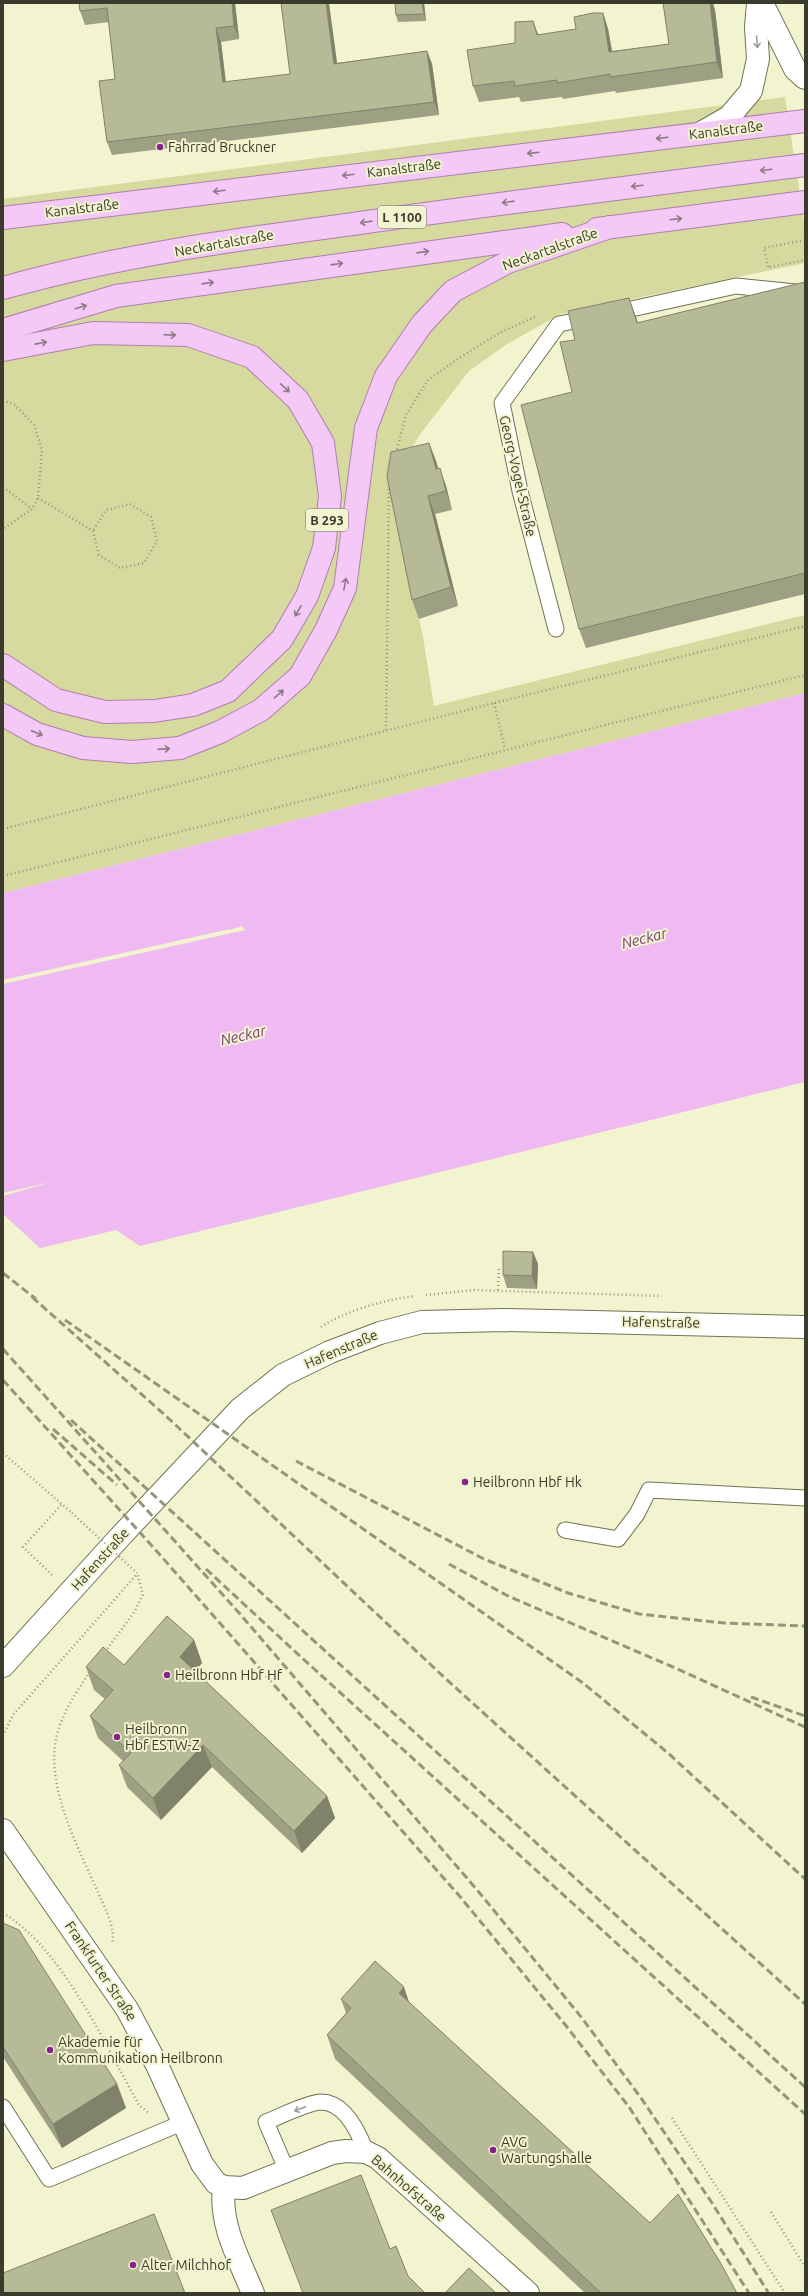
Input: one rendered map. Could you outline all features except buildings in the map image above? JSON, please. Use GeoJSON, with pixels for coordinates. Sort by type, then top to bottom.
{"type":"FeatureCollection","features":[{"type":"Feature","properties":{"kind":"main road","name":"Kanalstraße"},"geometry":{"type":"LineString","coordinates":[[3,218],[805,121]]}},
{"type":"Feature","properties":{"kind":"main road","name":"Neckartalstraße"},"geometry":{"type":"LineString","coordinates":[[3,288],[89,268],[229,240],[805,165]]}},
{"type":"Feature","properties":{"kind":"main road","name":"Neckartalstraße"},"geometry":{"type":"LineString","coordinates":[[3,330],[116,296],[376,258],[805,202]]}},
{"type":"Feature","properties":{"kind":"main road"},"geometry":{"type":"LineString","coordinates":[[3,226],[92,207]]}},
{"type":"Feature","properties":{"kind":"main road","name":"Neckartalstraße"},"geometry":{"type":"LineString","coordinates":[[3,715],[37,734],[83,748],[132,752],[180,748],[220,732],[261,710],[300,676],[326,630],[345,588],[366,428],[386,376],[422,324],[453,291],[508,262],[610,227]]}},
{"type":"Feature","properties":{"kind":"main road","name":"B 293"},"geometry":{"type":"LineString","coordinates":[[3,350],[93,333],[188,335],[252,357],[298,400],[323,443],[330,496],[324,548],[306,596],[282,639],[228,691],[193,705],[162,710],[105,712],[56,700],[3,665]]}},
{"type":"Feature","properties":{"kind":"street"},"geometry":{"type":"LineString","coordinates":[[701,133],[728,117],[751,90],[758,58],[756,27],[758,3]]}},
{"type":"Feature","properties":{"kind":"street"},"geometry":{"type":"LineString","coordinates":[[762,3],[795,69],[805,78]]}},
{"type":"Feature","properties":{"kind":"street","name":"Hafenstraße"},"geometry":{"type":"LineString","coordinates":[[3,1666],[118,1539],[240,1409],[283,1375],[330,1352],[380,1332],[422,1322],[504,1320],[805,1326]]}},
{"type":"Feature","properties":{"kind":"street","name":"Frankfurter Straße"},"geometry":{"type":"LineString","coordinates":[[3,1830],[103,1973],[144,2038],[206,2171],[216,2183],[224,2187]]}},
{"type":"Feature","properties":{"kind":"street","name":"Bahnhofstraße"},"geometry":{"type":"LineString","coordinates":[[224,2187],[242,2188],[332,2153],[356,2150],[366,2152],[378,2158],[528,2293]]}},
{"type":"Feature","properties":{"kind":"street"},"geometry":{"type":"LineString","coordinates":[[224,2187],[222,2203],[224,2219],[253,2293]]}},
{"type":"Feature","properties":{"kind":"lane","name":"Georg-Vogel-Straße"},"geometry":{"type":"LineString","coordinates":[[556,629],[520,491],[502,403],[559,324],[736,286],[805,293]]}},
{"type":"Feature","properties":{"kind":"lane"},"geometry":{"type":"LineString","coordinates":[[565,1530],[618,1539],[637,1514],[649,1490],[805,1498]]}},
{"type":"Feature","properties":{"kind":"lane"},"geometry":{"type":"LineString","coordinates":[[287,2171],[266,2122],[312,2104],[322,2102],[335,2105],[350,2120],[366,2152]]}},
{"type":"Feature","properties":{"kind":"lane"},"geometry":{"type":"LineString","coordinates":[[3,2108],[49,2179],[184,2122]]}},
{"type":"Feature","properties":{"kind":"path"},"geometry":{"type":"LineString","coordinates":[[768,267],[764,248],[805,240]]}},
{"type":"Feature","properties":{"kind":"path"},"geometry":{"type":"LineString","coordinates":[[3,400],[15,405],[34,425],[42,450],[38,498],[32,509],[3,529]]}},
{"type":"Feature","properties":{"kind":"path"},"geometry":{"type":"LineString","coordinates":[[3,487],[32,509]]}},
{"type":"Feature","properties":{"kind":"path"},"geometry":{"type":"LineString","coordinates":[[38,498],[93,531],[99,555],[120,568],[144,563],[157,541],[151,517],[130,504],[106,510],[93,531]]}},
{"type":"Feature","properties":{"kind":"path"},"geometry":{"type":"LineString","coordinates":[[3,829],[494,703],[805,626]]}},
{"type":"Feature","properties":{"kind":"path"},"geometry":{"type":"LineString","coordinates":[[3,876],[805,675]]}},
{"type":"Feature","properties":{"kind":"path"},"geometry":{"type":"LineString","coordinates":[[494,703],[505,749]]}},
{"type":"Feature","properties":{"kind":"path"},"geometry":{"type":"LineString","coordinates":[[498,1290],[499,1266]]}},
{"type":"Feature","properties":{"kind":"path"},"geometry":{"type":"LineString","coordinates":[[314,1331],[332,1320],[399,1298],[474,1290],[669,1297]]}},
{"type":"Feature","properties":{"kind":"path"},"geometry":{"type":"LineString","coordinates":[[3,1453],[62,1504],[137,1573],[143,1594],[135,1611],[103,1654]]}},
{"type":"Feature","properties":{"kind":"path"},"geometry":{"type":"LineString","coordinates":[[58,1571],[53,1576],[23,1546],[62,1504]]}},
{"type":"Feature","properties":{"kind":"path"},"geometry":{"type":"LineString","coordinates":[[92,1538],[97,1532]]}},
{"type":"Feature","properties":{"kind":"path"},"geometry":{"type":"LineString","coordinates":[[3,1736],[13,1714],[137,1573]]}},
{"type":"Feature","properties":{"kind":"path"},"geometry":{"type":"LineString","coordinates":[[94,1667],[73,1697],[56,1738],[54,1762],[56,1786],[108,1915],[113,1939],[103,1973]]}},
{"type":"Feature","properties":{"kind":"path"},"geometry":{"type":"LineString","coordinates":[[3,1913],[17,1921],[43,1948],[73,1988],[139,2105],[153,2116],[184,2122]]}},
{"type":"Feature","properties":{"kind":"path"},"geometry":{"type":"LineString","coordinates":[[672,2118],[785,2293]]}},
{"type":"Feature","properties":{"kind":"path"},"geometry":{"type":"LineString","coordinates":[[771,2212],[805,2267]]}},
{"type":"Feature","properties":{"kind":"green space"},"geometry":{"type":"Polygon","coordinates":[[[785,97],[805,228],[805,263],[561,314],[507,344],[469,371],[421,433],[398,471],[402,543],[423,637],[434,706],[805,615],[805,693],[3,893],[3,199],[785,97]]]}},
{"type":"Feature","properties":{"kind":"water","name":"Neckar"},"geometry":{"type":"Polygon","coordinates":[[[805,693],[805,1082],[140,1246],[116,1230],[3,1257],[3,1196],[52,1182],[3,1193],[3,984],[245,930],[242,926],[230,930],[3,980],[3,893],[805,693]]]}},
{"type":"Feature","properties":{"kind":"pier"},"geometry":{"type":"Polygon","coordinates":[[[3,1214],[42,1250],[3,1259],[3,1214]]]}},
{"type":"Feature","properties":{"kind":"railway"},"geometry":{"type":"LineString","coordinates":[[3,1273],[36,1299]]}},
{"type":"Feature","properties":{"kind":"railway"},"geometry":{"type":"LineString","coordinates":[[32,1297],[166,1416],[446,1679],[805,2004]]}},
{"type":"Feature","properties":{"kind":"railway"},"geometry":{"type":"LineString","coordinates":[[65,1320],[583,1683],[668,1753],[805,1879]]}},
{"type":"Feature","properties":{"kind":"railway"},"geometry":{"type":"LineString","coordinates":[[3,1349],[240,1614],[478,1891],[582,2018],[641,2098],[712,2203],[768,2292]]}},
{"type":"Feature","properties":{"kind":"railway"},"geometry":{"type":"LineString","coordinates":[[3,1380],[161,1556],[462,1899],[567,2027],[629,2107],[749,2293]]}},
{"type":"Feature","properties":{"kind":"railway"},"geometry":{"type":"LineString","coordinates":[[71,1420],[805,2087]]}},
{"type":"Feature","properties":{"kind":"railway"},"geometry":{"type":"LineString","coordinates":[[53,1429],[117,1485]]}},
{"type":"Feature","properties":{"kind":"railway"},"geometry":{"type":"LineString","coordinates":[[296,1461],[484,1559],[568,1593],[639,1614],[724,1623],[805,1626]]}},
{"type":"Feature","properties":{"kind":"railway"},"geometry":{"type":"LineString","coordinates":[[449,1564],[508,1596],[673,1667],[805,1727]]}},
{"type":"Feature","properties":{"kind":"railway"},"geometry":{"type":"LineString","coordinates":[[206,1569],[805,2114]]}},
{"type":"Feature","properties":{"kind":"railway"},"geometry":{"type":"LineString","coordinates":[[751,1697],[805,1716]]}},
{"type":"Feature","properties":{"kind":"place","name":"Fahrrad Bruckner"},"geometry":{"type":"Point","coordinates":[160,147]}},
{"type":"Feature","properties":{"kind":"place","name":"Heilbronn Hbf Hk"},"geometry":{"type":"Point","coordinates":[465,1482]}},
{"type":"Feature","properties":{"kind":"place","name":"Heilbronn Hbf Hf"},"geometry":{"type":"Point","coordinates":[167,1675]}},
{"type":"Feature","properties":{"kind":"place","name":"Heilbronn Hbf ESTW-Z"},"geometry":{"type":"Point","coordinates":[117,1737]}},
{"type":"Feature","properties":{"kind":"place","name":"Akademie für Kommunikation Heilbronn"},"geometry":{"type":"Point","coordinates":[50,2050]}},
{"type":"Feature","properties":{"kind":"place","name":"AVG Wartungshalle"},"geometry":{"type":"Point","coordinates":[493,2150]}},
{"type":"Feature","properties":{"kind":"place","name":"Alter Milchhof"},"geometry":{"type":"Point","coordinates":[133,2265]}}]}
